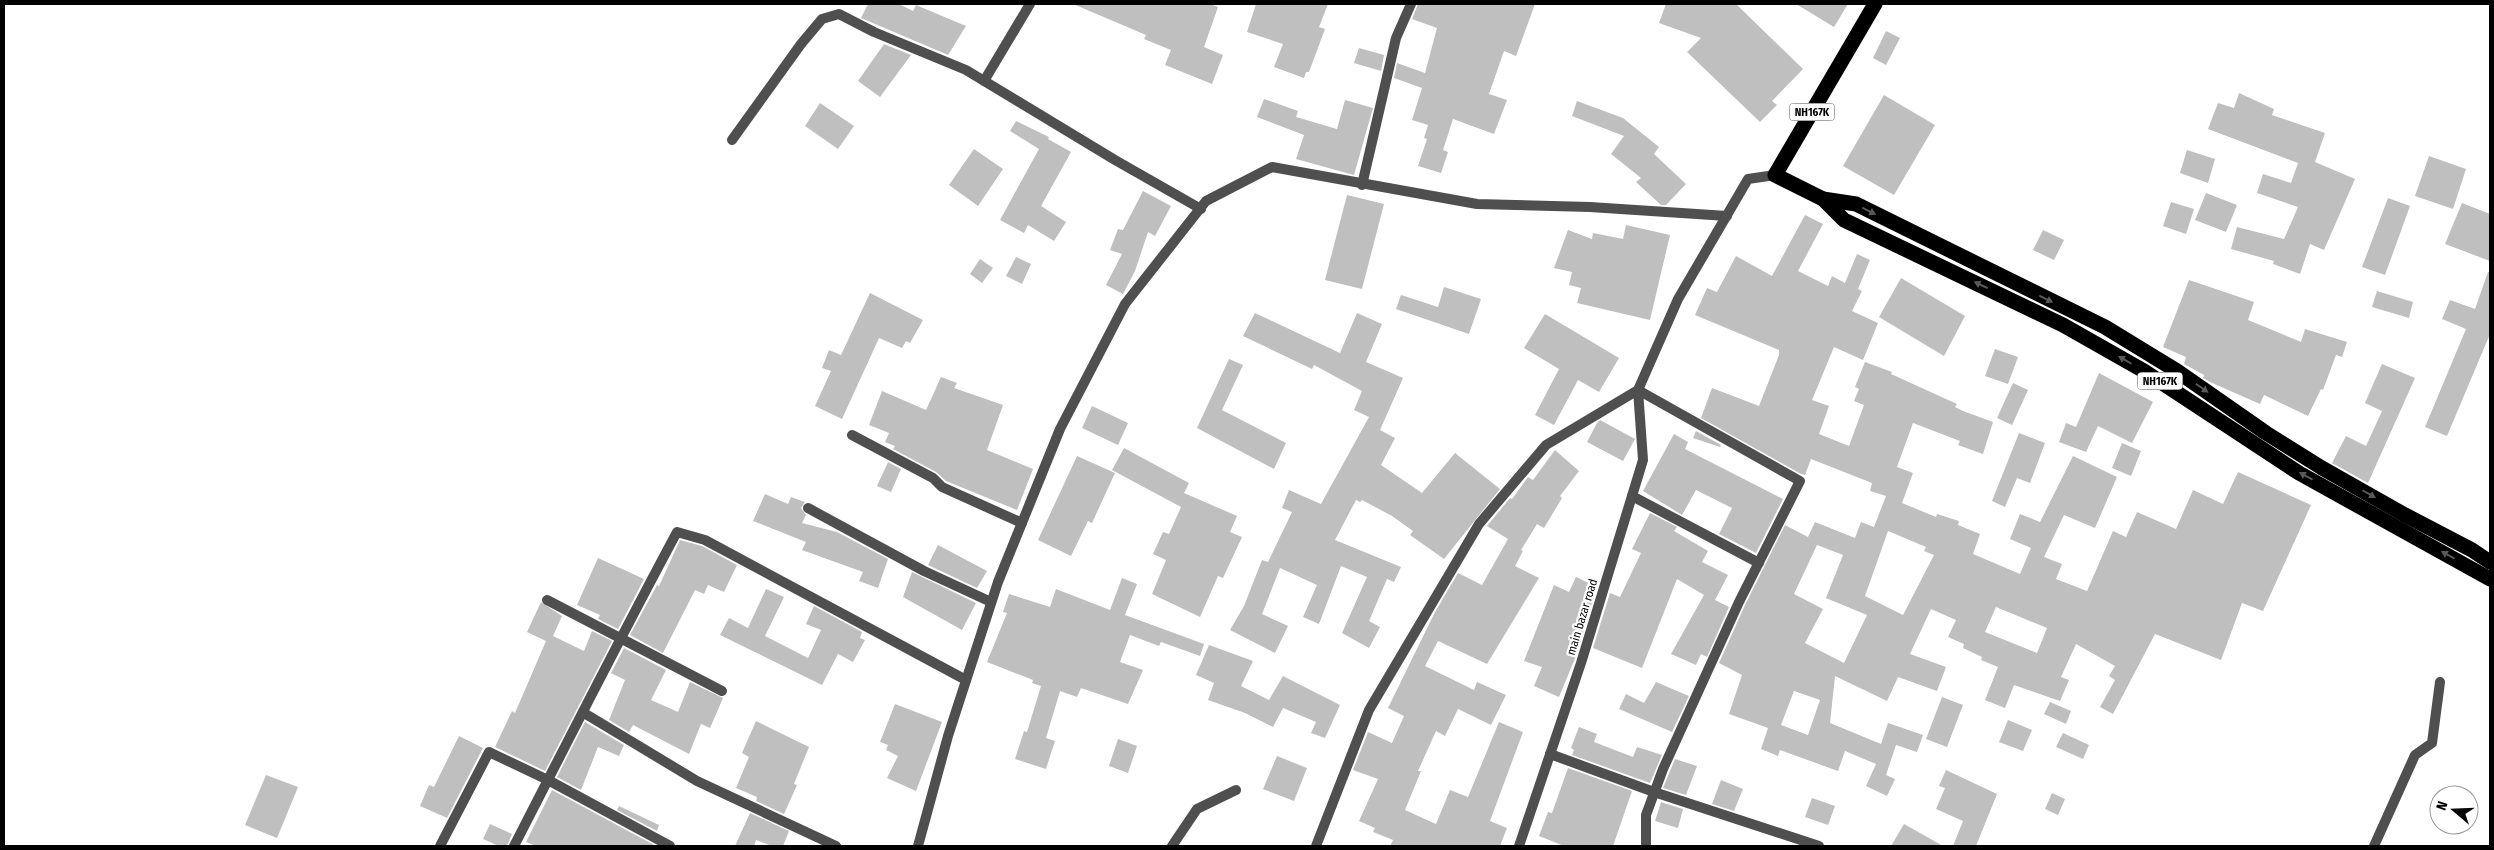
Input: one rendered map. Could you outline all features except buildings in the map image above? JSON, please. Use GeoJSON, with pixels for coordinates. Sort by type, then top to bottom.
{"type":"FeatureCollection","features":[{"type":"Feature","properties":{"kind":"highway","name":"NH167K"},"geometry":{"type":"LineString","coordinates":[[1875,4],[1775,175],[1822,200],[1844,220],[2088,338],[2144,371],[2299,473],[2490,579]]}},
{"type":"Feature","properties":{"kind":"highway","name":"NH167K"},"geometry":{"type":"LineString","coordinates":[[1822,200],[1856,204],[2105,327],[2177,371],[2266,433],[2322,468],[2472,550],[2490,562]]}},
{"type":"Feature","properties":{"kind":"street"},"geometry":{"type":"LineString","coordinates":[[984,81],[1030,4]]}},
{"type":"Feature","properties":{"kind":"street"},"geometry":{"type":"LineString","coordinates":[[1362,185],[1396,38],[1411,4]]}},
{"type":"Feature","properties":{"kind":"street"},"geometry":{"type":"LineString","coordinates":[[732,140],[822,20],[839,14],[874,32],[966,70],[1201,209]]}},
{"type":"Feature","properties":{"kind":"street"},"geometry":{"type":"LineString","coordinates":[[918,846],[948,736],[991,602],[1060,429],[1125,304],[1206,201],[1272,167],[1362,185],[1477,204],[1590,207],[1727,216]]}},
{"type":"Feature","properties":{"kind":"street"},"geometry":{"type":"LineString","coordinates":[[1316,846],[1369,710],[1479,524],[1546,445],[1638,390],[1678,299],[1748,179],[1775,175]]}},
{"type":"Feature","properties":{"kind":"street"},"geometry":{"type":"LineString","coordinates":[[1638,390],[1800,481],[1723,637],[1654,792],[1646,815],[1646,846]]}},
{"type":"Feature","properties":{"kind":"street","name":"main bazar road"},"geometry":{"type":"LineString","coordinates":[[1519,846],[1581,663],[1643,460],[1638,390]]}},
{"type":"Feature","properties":{"kind":"street"},"geometry":{"type":"LineString","coordinates":[[852,435],[934,478],[942,487],[1022,523]]}},
{"type":"Feature","properties":{"kind":"street"},"geometry":{"type":"LineString","coordinates":[[1632,496],[1759,563]]}},
{"type":"Feature","properties":{"kind":"street"},"geometry":{"type":"LineString","coordinates":[[808,508],[924,571],[991,602]]}},
{"type":"Feature","properties":{"kind":"street"},"geometry":{"type":"LineString","coordinates":[[514,846],[584,712],[619,639],[677,532],[705,540],[966,680]]}},
{"type":"Feature","properties":{"kind":"street"},"geometry":{"type":"LineString","coordinates":[[547,600],[722,691]]}},
{"type":"Feature","properties":{"kind":"street"},"geometry":{"type":"LineString","coordinates":[[2374,846],[2416,754],[2432,743],[2440,682]]}},
{"type":"Feature","properties":{"kind":"street"},"geometry":{"type":"LineString","coordinates":[[584,712],[697,781],[836,846]]}},
{"type":"Feature","properties":{"kind":"street"},"geometry":{"type":"LineString","coordinates":[[440,846],[489,752],[548,780],[670,846]]}},
{"type":"Feature","properties":{"kind":"street"},"geometry":{"type":"LineString","coordinates":[[1550,754],[1654,792],[1819,846]]}},
{"type":"Feature","properties":{"kind":"street"},"geometry":{"type":"LineString","coordinates":[[1172,846],[1197,809],[1236,790]]}}]}
